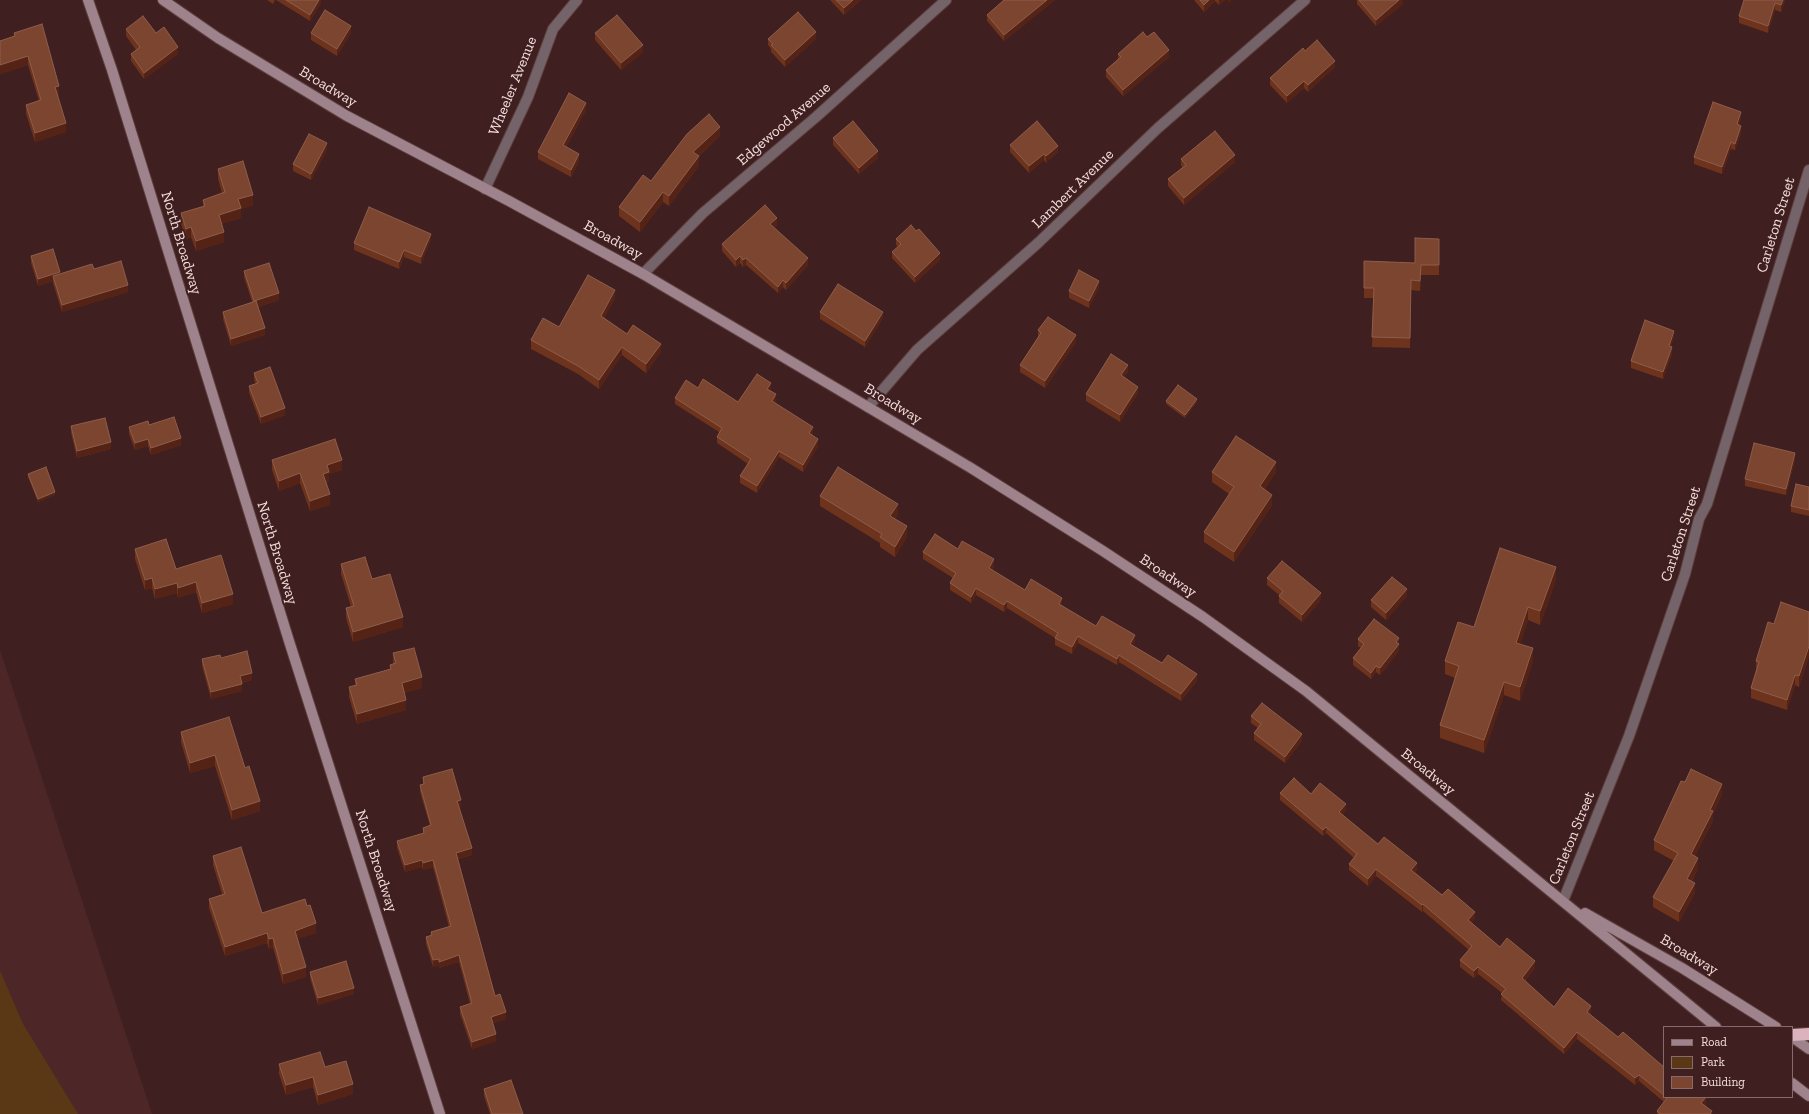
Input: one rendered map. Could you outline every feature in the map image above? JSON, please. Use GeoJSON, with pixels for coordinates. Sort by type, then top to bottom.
{"type":"FeatureCollection","features":[{"type":"Feature","properties":{"kind":"highway"},"geometry":{"type":"LineString","coordinates":[[1793,1036],[1809,1034]]}},
{"type":"Feature","properties":{"kind":"main road","name":"North Broadway"},"geometry":{"type":"LineString","coordinates":[[88,0],[112,70],[289,641],[440,1114]]}},
{"type":"Feature","properties":{"kind":"main road","name":"Broadway"},"geometry":{"type":"LineString","coordinates":[[163,0],[218,38],[347,116],[643,274],[971,468],[1103,551],[1209,622],[1306,691],[1715,1026]]}},
{"type":"Feature","properties":{"kind":"main road","name":"Broadway"},"geometry":{"type":"LineString","coordinates":[[1563,901],[1682,968],[1774,1026]]}},
{"type":"Feature","properties":{"kind":"main road"},"geometry":{"type":"LineString","coordinates":[[1793,1037],[1809,1049]]}},
{"type":"Feature","properties":{"kind":"main road"},"geometry":{"type":"LineString","coordinates":[[1793,1084],[1809,1096]]}},
{"type":"Feature","properties":{"kind":"street","name":"Wheeler Avenue"},"geometry":{"type":"LineString","coordinates":[[485,189],[528,97],[553,29],[577,0]]}},
{"type":"Feature","properties":{"kind":"street","name":"Edgewood Avenue"},"geometry":{"type":"LineString","coordinates":[[643,274],[703,213],[816,117],[946,0]]}},
{"type":"Feature","properties":{"kind":"street","name":"Lambert Avenue"},"geometry":{"type":"LineString","coordinates":[[868,407],[917,350],[1038,243],[1158,128],[1305,0]]}},
{"type":"Feature","properties":{"kind":"street","name":"Carleton Street"},"geometry":{"type":"LineString","coordinates":[[1563,901],[1628,736],[1685,574],[1699,520],[1707,504],[1809,170]]}},
{"type":"Feature","properties":{"kind":"shaded area"},"geometry":{"type":"Polygon","coordinates":[[[0,650],[152,1114],[0,1114],[0,650]]]}},
{"type":"Feature","properties":{"kind":"green space"},"geometry":{"type":"Polygon","coordinates":[[[0,971],[23,1024],[78,1114],[0,1114],[0,971]]]}},
{"type":"Feature","properties":{"kind":"building"},"geometry":{"type":"Polygon","coordinates":[[[286,0],[319,0],[310,15],[286,0]]]}},
{"type":"Feature","properties":{"kind":"building"},"geometry":{"type":"Polygon","coordinates":[[[836,0],[853,0],[844,8],[836,0]]]}},
{"type":"Feature","properties":{"kind":"building"},"geometry":{"type":"Polygon","coordinates":[[[1004,0],[1047,0],[1004,35],[987,15],[1004,0]]]}},
{"type":"Feature","properties":{"kind":"building"},"geometry":{"type":"Polygon","coordinates":[[[1200,0],[1209,0],[1204,5],[1200,0]]]}},
{"type":"Feature","properties":{"kind":"building"},"geometry":{"type":"Polygon","coordinates":[[[1359,0],[1399,0],[1376,20],[1359,0]]]}},
{"type":"Feature","properties":{"kind":"building"},"geometry":{"type":"Polygon","coordinates":[[[1744,0],[1783,0],[1781,5],[1775,3],[1768,26],[1739,16],[1744,0]]]}},
{"type":"Feature","properties":{"kind":"building"},"geometry":{"type":"Polygon","coordinates":[[[325,10],[351,26],[337,49],[311,33],[325,10]]]}},
{"type":"Feature","properties":{"kind":"building"},"geometry":{"type":"Polygon","coordinates":[[[798,12],[816,32],[785,60],[771,45],[773,44],[768,39],[798,12]]]}},
{"type":"Feature","properties":{"kind":"building"},"geometry":{"type":"Polygon","coordinates":[[[617,15],[643,45],[621,63],[595,33],[617,15]]]}},
{"type":"Feature","properties":{"kind":"building"},"geometry":{"type":"Polygon","coordinates":[[[143,16],[156,33],[164,27],[178,47],[144,73],[131,54],[140,47],[126,29],[143,16]]]}},
{"type":"Feature","properties":{"kind":"building"},"geometry":{"type":"Polygon","coordinates":[[[42,24],[59,86],[55,87],[66,123],[35,133],[26,105],[41,100],[28,56],[0,65],[0,41],[15,36],[14,33],[42,24]]]}},
{"type":"Feature","properties":{"kind":"building"},"geometry":{"type":"Polygon","coordinates":[[[1143,32],[1147,37],[1154,32],[1169,50],[1123,90],[1106,70],[1121,57],[1118,54],[1143,32]]]}},
{"type":"Feature","properties":{"kind":"building"},"geometry":{"type":"Polygon","coordinates":[[[1317,40],[1335,61],[1308,85],[1304,81],[1287,96],[1270,78],[1303,48],[1305,51],[1317,40]]]}},
{"type":"Feature","properties":{"kind":"building"},"geometry":{"type":"Polygon","coordinates":[[[569,93],[586,103],[563,145],[579,154],[571,170],[538,152],[569,93]]]}},
{"type":"Feature","properties":{"kind":"building"},"geometry":{"type":"Polygon","coordinates":[[[1713,102],[1741,112],[1737,124],[1741,126],[1735,144],[1731,142],[1722,167],[1694,157],[1713,102]]]}},
{"type":"Feature","properties":{"kind":"building"},"geometry":{"type":"Polygon","coordinates":[[[709,114],[720,127],[693,152],[699,156],[669,196],[663,192],[640,222],[619,207],[643,175],[651,181],[687,134],[709,114]]]}},
{"type":"Feature","properties":{"kind":"building"},"geometry":{"type":"Polygon","coordinates":[[[853,121],[878,151],[859,168],[833,138],[853,121]]]}},
{"type":"Feature","properties":{"kind":"building"},"geometry":{"type":"Polygon","coordinates":[[[1037,121],[1058,146],[1046,156],[1044,154],[1029,166],[1010,145],[1037,121]]]}},
{"type":"Feature","properties":{"kind":"building"},"geometry":{"type":"Polygon","coordinates":[[[1215,131],[1235,155],[1184,198],[1168,179],[1186,165],[1181,159],[1215,131]]]}},
{"type":"Feature","properties":{"kind":"building"},"geometry":{"type":"Polygon","coordinates":[[[309,134],[327,143],[311,174],[293,164],[309,134]]]}},
{"type":"Feature","properties":{"kind":"building"},"geometry":{"type":"Polygon","coordinates":[[[243,161],[253,195],[238,199],[241,208],[219,215],[224,232],[196,241],[191,227],[186,229],[181,213],[205,206],[203,200],[225,192],[218,169],[243,161]]]}},
{"type":"Feature","properties":{"kind":"building"},"geometry":{"type":"Polygon","coordinates":[[[765,205],[777,218],[770,224],[808,258],[786,283],[783,280],[778,287],[746,258],[743,260],[740,256],[736,260],[722,244],[765,205]]]}},
{"type":"Feature","properties":{"kind":"building"},"geometry":{"type":"Polygon","coordinates":[[[369,207],[431,234],[421,257],[404,250],[399,262],[354,243],[369,207]]]}},
{"type":"Feature","properties":{"kind":"building"},"geometry":{"type":"Polygon","coordinates":[[[911,225],[916,231],[919,229],[940,253],[915,277],[892,252],[901,244],[896,239],[911,225]]]}},
{"type":"Feature","properties":{"kind":"building"},"geometry":{"type":"Polygon","coordinates":[[[1415,238],[1439,239],[1439,265],[1421,265],[1420,281],[1411,280],[1410,338],[1372,337],[1374,288],[1364,288],[1364,261],[1415,263],[1415,238]]]}},
{"type":"Feature","properties":{"kind":"building"},"geometry":{"type":"Polygon","coordinates":[[[53,249],[60,272],[38,279],[31,256],[53,249]]]}},
{"type":"Feature","properties":{"kind":"building"},"geometry":{"type":"Polygon","coordinates":[[[121,261],[128,285],[62,305],[53,276],[92,264],[94,269],[121,261]]]}},
{"type":"Feature","properties":{"kind":"building"},"geometry":{"type":"Polygon","coordinates":[[[269,263],[279,293],[254,301],[244,271],[269,263]]]}},
{"type":"Feature","properties":{"kind":"building"},"geometry":{"type":"Polygon","coordinates":[[[1079,270],[1099,281],[1089,301],[1069,291],[1079,270]]]}},
{"type":"Feature","properties":{"kind":"building"},"geometry":{"type":"Polygon","coordinates":[[[588,275],[615,290],[601,316],[627,334],[633,325],[661,344],[646,364],[622,347],[599,380],[578,366],[531,340],[543,318],[559,327],[588,275]]]}},
{"type":"Feature","properties":{"kind":"building"},"geometry":{"type":"Polygon","coordinates":[[[838,284],[883,312],[865,341],[820,312],[838,284]]]}},
{"type":"Feature","properties":{"kind":"building"},"geometry":{"type":"Polygon","coordinates":[[[256,301],[265,328],[231,339],[223,312],[256,301]]]}},
{"type":"Feature","properties":{"kind":"building"},"geometry":{"type":"Polygon","coordinates":[[[1048,317],[1076,335],[1045,381],[1020,365],[1041,333],[1038,330],[1048,317]]]}},
{"type":"Feature","properties":{"kind":"building"},"geometry":{"type":"Polygon","coordinates":[[[1645,320],[1674,331],[1669,346],[1672,347],[1663,372],[1631,361],[1645,320]]]}},
{"type":"Feature","properties":{"kind":"building"},"geometry":{"type":"Polygon","coordinates":[[[1111,354],[1128,365],[1121,375],[1138,387],[1120,415],[1086,394],[1111,354]]]}},
{"type":"Feature","properties":{"kind":"building"},"geometry":{"type":"Polygon","coordinates":[[[270,367],[285,408],[261,417],[249,386],[258,383],[254,373],[270,367]]]}},
{"type":"Feature","properties":{"kind":"building"},"geometry":{"type":"Polygon","coordinates":[[[757,374],[771,383],[767,389],[776,394],[772,401],[813,427],[809,433],[818,439],[803,465],[779,451],[757,486],[740,476],[751,459],[717,437],[722,428],[675,398],[686,380],[698,388],[703,379],[738,402],[757,374]]]}},
{"type":"Feature","properties":{"kind":"building"},"geometry":{"type":"Polygon","coordinates":[[[1178,385],[1197,399],[1185,415],[1166,401],[1178,385]]]}},
{"type":"Feature","properties":{"kind":"building"},"geometry":{"type":"Polygon","coordinates":[[[174,417],[181,438],[151,448],[148,439],[135,443],[129,427],[148,421],[149,425],[174,417]]]}},
{"type":"Feature","properties":{"kind":"building"},"geometry":{"type":"Polygon","coordinates":[[[105,418],[111,442],[77,451],[71,426],[105,418]]]}},
{"type":"Feature","properties":{"kind":"building"},"geometry":{"type":"Polygon","coordinates":[[[1236,436],[1276,462],[1260,486],[1272,495],[1234,552],[1204,532],[1234,487],[1212,472],[1236,436]]]}},
{"type":"Feature","properties":{"kind":"building"},"geometry":{"type":"Polygon","coordinates":[[[335,439],[342,460],[327,465],[329,472],[323,474],[330,494],[310,501],[300,473],[279,481],[272,460],[335,439]]]}},
{"type":"Feature","properties":{"kind":"building"},"geometry":{"type":"Polygon","coordinates":[[[1754,443],[1795,453],[1786,489],[1745,479],[1754,443]]]}},
{"type":"Feature","properties":{"kind":"building"},"geometry":{"type":"Polygon","coordinates":[[[46,467],[55,492],[38,499],[28,474],[46,467]]]}},
{"type":"Feature","properties":{"kind":"building"},"geometry":{"type":"Polygon","coordinates":[[[838,467],[898,504],[890,516],[907,526],[895,547],[880,537],[882,534],[820,496],[838,467]]]}},
{"type":"Feature","properties":{"kind":"building"},"geometry":{"type":"Polygon","coordinates":[[[1796,484],[1809,487],[1809,510],[1791,506],[1796,484]]]}},
{"type":"Feature","properties":{"kind":"building"},"geometry":{"type":"Polygon","coordinates":[[[935,534],[958,549],[962,541],[994,559],[989,568],[1025,590],[1031,579],[1062,598],[1059,604],[1096,626],[1102,616],[1135,635],[1130,644],[1162,663],[1168,655],[1197,674],[1181,694],[1119,655],[1117,659],[1078,636],[1072,647],[1055,638],[1058,633],[1007,601],[1004,605],[976,588],[971,597],[950,583],[956,573],[923,552],[935,534]]]}},
{"type":"Feature","properties":{"kind":"building"},"geometry":{"type":"Polygon","coordinates":[[[166,539],[176,569],[221,555],[233,594],[202,603],[196,582],[178,588],[177,583],[155,589],[152,578],[145,580],[135,549],[166,539]]]}},
{"type":"Feature","properties":{"kind":"building"},"geometry":{"type":"Polygon","coordinates":[[[1500,548],[1556,567],[1540,611],[1528,607],[1516,643],[1533,648],[1520,687],[1504,682],[1484,740],[1440,725],[1459,666],[1445,661],[1458,622],[1474,627],[1500,548]]]}},
{"type":"Feature","properties":{"kind":"building"},"geometry":{"type":"Polygon","coordinates":[[[365,557],[372,579],[390,574],[403,617],[353,632],[346,608],[354,606],[341,564],[365,557]]]}},
{"type":"Feature","properties":{"kind":"building"},"geometry":{"type":"Polygon","coordinates":[[[1282,561],[1321,593],[1302,615],[1279,596],[1283,591],[1267,578],[1282,561]]]}},
{"type":"Feature","properties":{"kind":"building"},"geometry":{"type":"Polygon","coordinates":[[[1392,577],[1407,589],[1386,613],[1371,600],[1392,577]]]}},
{"type":"Feature","properties":{"kind":"building"},"geometry":{"type":"Polygon","coordinates":[[[1781,602],[1809,612],[1809,646],[1799,676],[1795,675],[1787,700],[1751,688],[1759,662],[1756,661],[1768,622],[1774,624],[1781,602]]]}},
{"type":"Feature","properties":{"kind":"building"},"geometry":{"type":"Polygon","coordinates":[[[1374,619],[1399,638],[1396,642],[1399,644],[1380,668],[1376,666],[1371,673],[1353,658],[1364,644],[1358,639],[1374,619]]]}},
{"type":"Feature","properties":{"kind":"building"},"geometry":{"type":"Polygon","coordinates":[[[414,648],[422,677],[402,683],[406,700],[357,714],[349,687],[357,685],[355,679],[391,669],[390,665],[396,663],[393,653],[414,648]]]}},
{"type":"Feature","properties":{"kind":"building"},"geometry":{"type":"Polygon","coordinates":[[[247,651],[252,673],[240,676],[242,684],[211,692],[202,659],[220,655],[221,658],[247,651]]]}},
{"type":"Feature","properties":{"kind":"building"},"geometry":{"type":"Polygon","coordinates":[[[1262,703],[1302,734],[1285,757],[1254,733],[1261,724],[1251,716],[1262,703]]]}},
{"type":"Feature","properties":{"kind":"building"},"geometry":{"type":"Polygon","coordinates":[[[229,717],[245,768],[249,766],[260,801],[232,810],[215,755],[190,763],[181,732],[229,717]]]}},
{"type":"Feature","properties":{"kind":"building"},"geometry":{"type":"Polygon","coordinates":[[[452,769],[461,800],[457,801],[472,848],[456,853],[495,996],[500,994],[506,1012],[491,1017],[496,1034],[472,1042],[460,1007],[472,1003],[459,955],[439,962],[439,959],[433,960],[426,937],[432,935],[431,932],[451,926],[433,860],[423,863],[422,860],[405,865],[397,841],[424,833],[423,828],[431,825],[420,785],[424,784],[423,777],[452,769]]]}},
{"type":"Feature","properties":{"kind":"building"},"geometry":{"type":"Polygon","coordinates":[[[1691,769],[1722,784],[1710,810],[1713,811],[1691,854],[1698,858],[1687,879],[1695,883],[1679,912],[1653,897],[1678,853],[1654,840],[1681,781],[1685,782],[1691,769]]]}},
{"type":"Feature","properties":{"kind":"building"},"geometry":{"type":"Polygon","coordinates":[[[1294,778],[1311,794],[1320,783],[1346,804],[1339,812],[1378,844],[1384,837],[1417,863],[1411,870],[1442,895],[1448,889],[1475,912],[1468,920],[1500,947],[1507,938],[1535,961],[1522,978],[1554,1007],[1568,988],[1591,1006],[1587,1012],[1618,1037],[1623,1032],[1663,1066],[1663,1094],[1639,1075],[1635,1078],[1577,1032],[1564,1048],[1501,994],[1506,989],[1478,967],[1474,971],[1460,960],[1472,946],[1423,904],[1422,905],[1376,869],[1368,879],[1349,864],[1357,854],[1326,827],[1323,830],[1280,793],[1294,778]]]}},
{"type":"Feature","properties":{"kind":"building"},"geometry":{"type":"Polygon","coordinates":[[[241,847],[262,913],[305,899],[307,906],[310,905],[316,923],[295,931],[306,967],[283,974],[273,938],[269,939],[267,933],[225,947],[209,899],[225,894],[213,856],[241,847]]]}},
{"type":"Feature","properties":{"kind":"building"},"geometry":{"type":"Polygon","coordinates":[[[346,961],[354,988],[318,998],[310,972],[346,961]]]}},
{"type":"Feature","properties":{"kind":"building"},"geometry":{"type":"Polygon","coordinates":[[[320,1052],[325,1067],[346,1061],[353,1084],[318,1095],[313,1077],[286,1085],[279,1064],[320,1052]]]}},
{"type":"Feature","properties":{"kind":"building"},"geometry":{"type":"Polygon","coordinates":[[[511,1080],[523,1114],[492,1114],[484,1089],[511,1080]]]}},
{"type":"Feature","properties":{"kind":"building"},"geometry":{"type":"Polygon","coordinates":[[[1667,1098],[1705,1098],[1701,1103],[1712,1111],[1710,1114],[1660,1114],[1657,1111],[1667,1098]]]}}]}
